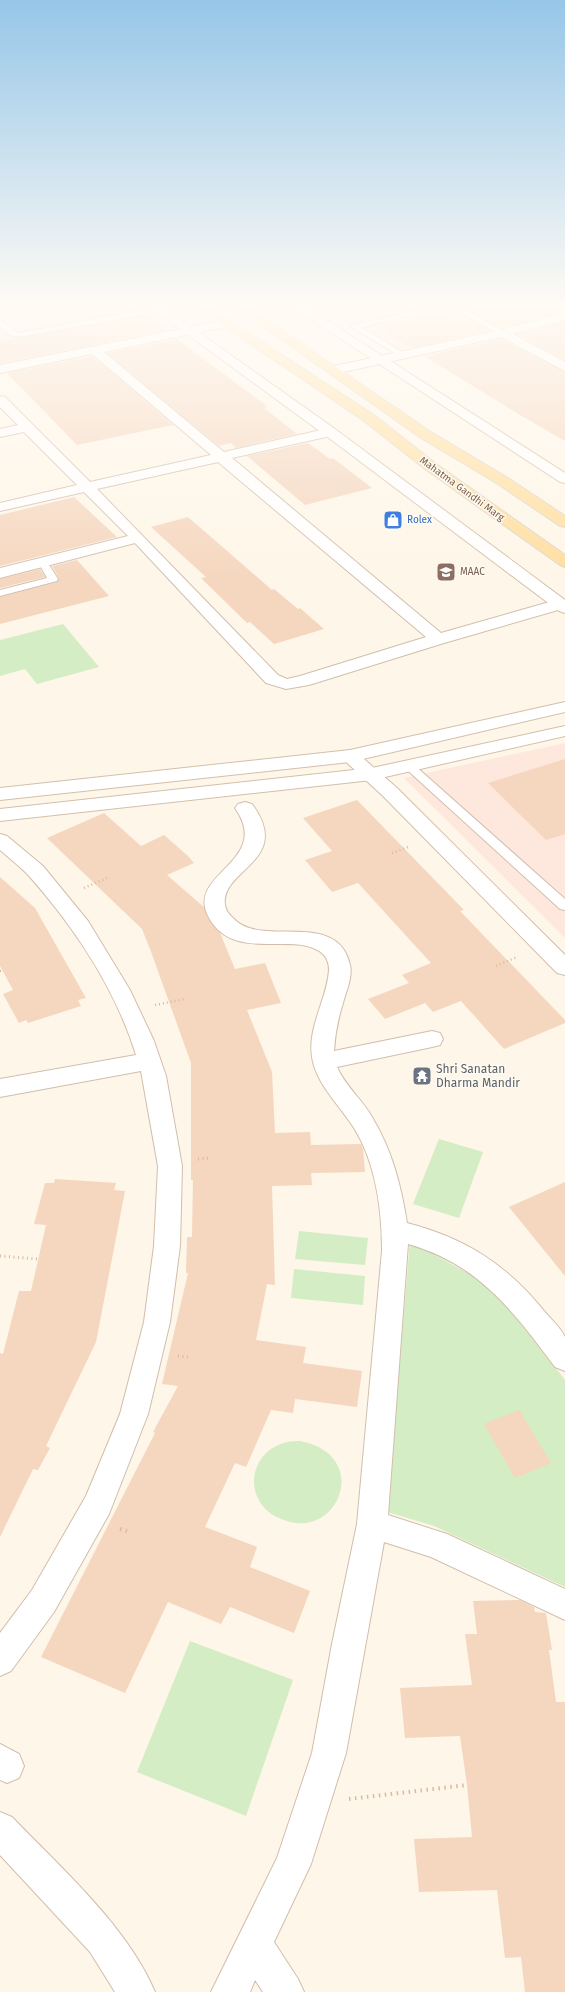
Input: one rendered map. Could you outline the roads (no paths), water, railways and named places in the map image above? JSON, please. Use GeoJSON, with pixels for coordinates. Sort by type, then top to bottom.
{"type":"FeatureCollection","features":[{"type":"Feature","properties":{"kind":"main road","name":"Mahatma Gandhi Marg"},"geometry":{"type":"LineString","coordinates":[[342,400],[369,418],[430,466],[565,562]]}},
{"type":"Feature","properties":{"kind":"main road","name":"Mahatma Gandhi Marg"},"geometry":{"type":"LineString","coordinates":[[377,400],[426,434],[503,481],[565,523]]}},
{"type":"Feature","properties":{"kind":"street"},"geometry":{"type":"LineString","coordinates":[[153,400],[438,639]]}},
{"type":"Feature","properties":{"kind":"street"},"geometry":{"type":"LineString","coordinates":[[285,400],[563,606]]}},
{"type":"Feature","properties":{"kind":"street"},"geometry":{"type":"LineString","coordinates":[[442,400],[565,479]]}},
{"type":"Feature","properties":{"kind":"street"},"geometry":{"type":"LineString","coordinates":[[2,406],[27,427],[138,538],[272,679],[286,684],[304,682],[438,639],[563,606]]}},
{"type":"Feature","properties":{"kind":"street"},"geometry":{"type":"LineString","coordinates":[[0,433],[27,427]]}},
{"type":"Feature","properties":{"kind":"street"},"geometry":{"type":"LineString","coordinates":[[0,507],[222,458],[330,432]]}},
{"type":"Feature","properties":{"kind":"street"},"geometry":{"type":"LineString","coordinates":[[0,574],[138,538]]}},
{"type":"Feature","properties":{"kind":"street"},"geometry":{"type":"LineString","coordinates":[[0,794],[350,756],[565,707]]}},
{"type":"Feature","properties":{"kind":"street"},"geometry":{"type":"LineString","coordinates":[[0,815],[372,774],[565,731]]}},
{"type":"Feature","properties":{"kind":"street"},"geometry":{"type":"LineString","coordinates":[[350,756],[372,774],[565,968]]}},
{"type":"Feature","properties":{"kind":"street"},"geometry":{"type":"LineString","coordinates":[[230,1992],[254,1946],[293,1864],[329,1753],[348,1644],[372,1524],[395,1251],[395,1231],[388,1186],[380,1152],[362,1122],[337,1087],[324,1061],[324,1037],[340,969],[336,956],[328,946],[311,939],[267,939],[246,936],[229,927],[218,915],[215,901],[219,887],[247,855],[255,842],[255,830],[252,818],[245,808]]}},
{"type":"Feature","properties":{"kind":"street"},"geometry":{"type":"LineString","coordinates":[[0,840],[36,871],[81,926],[119,990],[143,1041],[150,1060],[163,1117],[170,1166],[167,1246],[157,1322],[134,1414],[98,1504],[43,1601],[0,1660]]}},
{"type":"Feature","properties":{"kind":"street"},"geometry":{"type":"LineString","coordinates":[[324,1061],[432,1039]]}},
{"type":"Feature","properties":{"kind":"street"},"geometry":{"type":"LineString","coordinates":[[0,1088],[150,1060]]}},
{"type":"Feature","properties":{"kind":"street"},"geometry":{"type":"LineString","coordinates":[[395,1231],[419,1236],[447,1247],[489,1272],[518,1300],[565,1359]]}},
{"type":"Feature","properties":{"kind":"street"},"geometry":{"type":"LineString","coordinates":[[372,1524],[436,1544],[565,1605]]}},
{"type":"Feature","properties":{"kind":"street"},"geometry":{"type":"LineString","coordinates":[[0,1829],[102,1939],[136,1992]]}},
{"type":"Feature","properties":{"kind":"street"},"geometry":{"type":"LineString","coordinates":[[254,1946],[286,1992]]}},
{"type":"Feature","properties":{"kind":"lane"},"geometry":{"type":"LineString","coordinates":[[0,593],[53,579],[43,562]]}},
{"type":"Feature","properties":{"kind":"lane"},"geometry":{"type":"LineString","coordinates":[[409,766],[565,906]]}},
{"type":"Feature","properties":{"kind":"place","name":"Rolex"},"geometry":{"type":"Point","coordinates":[393,520]}},
{"type":"Feature","properties":{"kind":"place","name":"MAAC"},"geometry":{"type":"Point","coordinates":[446,572]}},
{"type":"Feature","properties":{"kind":"place","name":"Shri Sanatan Dharma Mandir"},"geometry":{"type":"Point","coordinates":[422,1076]}}]}
